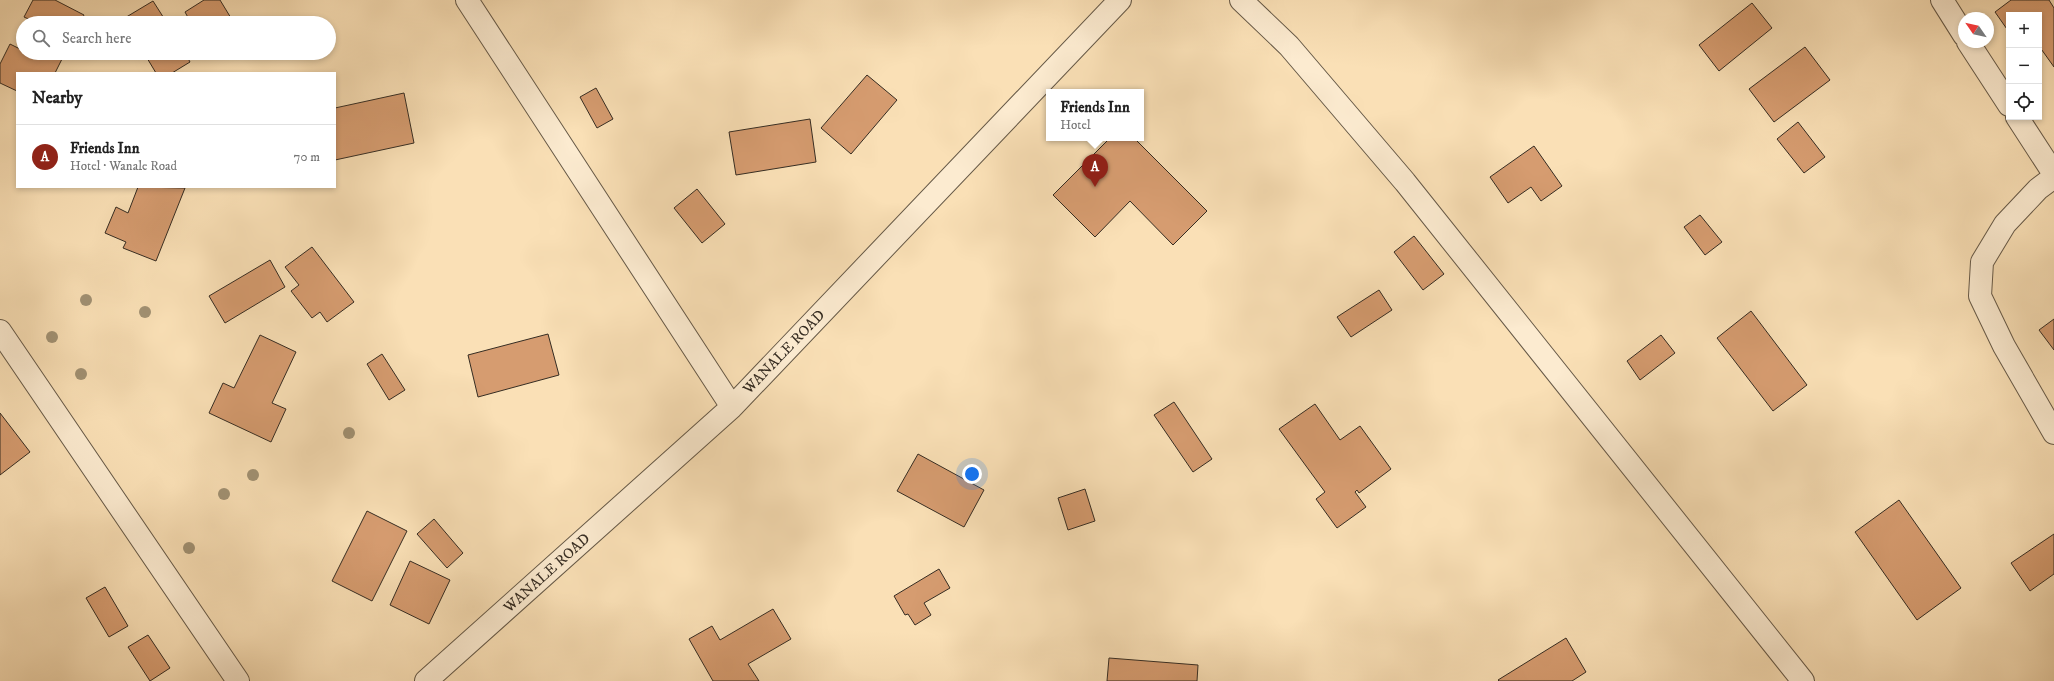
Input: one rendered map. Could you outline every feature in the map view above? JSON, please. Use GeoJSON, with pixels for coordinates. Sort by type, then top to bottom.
{"type":"FeatureCollection","features":[{"type":"Feature","properties":{"kind":"street"},"geometry":{"type":"LineString","coordinates":[[467,0],[732,407]]}},
{"type":"Feature","properties":{"kind":"street","name":"WANALE ROAD"},"geometry":{"type":"LineString","coordinates":[[426,681],[732,407],[1120,0]]}},
{"type":"Feature","properties":{"kind":"street"},"geometry":{"type":"LineString","coordinates":[[1241,0],[1289,46],[1405,182],[1803,681]]}},
{"type":"Feature","properties":{"kind":"street"},"geometry":{"type":"LineString","coordinates":[[1942,0],[1958,25]]}},
{"type":"Feature","properties":{"kind":"street"},"geometry":{"type":"LineString","coordinates":[[1972,48],[2006,100]]}},
{"type":"Feature","properties":{"kind":"street"},"geometry":{"type":"LineString","coordinates":[[2019,120],[2054,176],[2038,189],[2005,224],[1982,262],[1980,296],[2004,346],[2054,434]]}},
{"type":"Feature","properties":{"kind":"street"},"geometry":{"type":"LineString","coordinates":[[0,331],[238,681]]}},
{"type":"Feature","properties":{"kind":"building"},"geometry":{"type":"Polygon","coordinates":[[[33,0],[55,0],[84,15],[84,16],[25,16],[33,0]]]}},
{"type":"Feature","properties":{"kind":"building"},"geometry":{"type":"Polygon","coordinates":[[[204,0],[220,0],[230,16],[187,16],[185,12],[204,0]]]}},
{"type":"Feature","properties":{"kind":"building"},"geometry":{"type":"Polygon","coordinates":[[[2011,0],[2049,0],[2054,8],[2054,67],[2042,50],[2042,12],[2006,12],[2006,28],[1995,12],[2011,0]]]}},
{"type":"Feature","properties":{"kind":"building"},"geometry":{"type":"Polygon","coordinates":[[[153,1],[163,16],[128,16],[153,1]]]}},
{"type":"Feature","properties":{"kind":"building"},"geometry":{"type":"Polygon","coordinates":[[[1752,3],[1772,28],[1719,71],[1699,45],[1752,3]]]}},
{"type":"Feature","properties":{"kind":"building"},"geometry":{"type":"Polygon","coordinates":[[[10,44],[16,47],[16,60],[62,60],[56,72],[16,72],[16,91],[0,83],[0,64],[10,44]]]}},
{"type":"Feature","properties":{"kind":"building"},"geometry":{"type":"Polygon","coordinates":[[[1805,47],[1830,80],[1774,122],[1749,89],[1805,47]]]}},
{"type":"Feature","properties":{"kind":"building"},"geometry":{"type":"Polygon","coordinates":[[[148,60],[189,60],[190,62],[174,72],[155,72],[148,60]]]}},
{"type":"Feature","properties":{"kind":"building"},"geometry":{"type":"Polygon","coordinates":[[[867,75],[897,100],[851,154],[821,128],[867,75]]]}},
{"type":"Feature","properties":{"kind":"building"},"geometry":{"type":"Polygon","coordinates":[[[596,88],[613,119],[597,128],[580,97],[596,88]]]}},
{"type":"Feature","properties":{"kind":"building"},"geometry":{"type":"Polygon","coordinates":[[[404,93],[414,143],[336,160],[336,108],[404,93]]]}},
{"type":"Feature","properties":{"kind":"building"},"geometry":{"type":"Polygon","coordinates":[[[810,119],[816,162],[736,175],[729,132],[810,119]]]}},
{"type":"Feature","properties":{"kind":"building"},"geometry":{"type":"Polygon","coordinates":[[[1798,122],[1825,157],[1804,173],[1777,139],[1798,122]]]}},
{"type":"Feature","properties":{"kind":"building"},"geometry":{"type":"Polygon","coordinates":[[[1107,141],[1137,141],[1207,211],[1173,245],[1130,201],[1095,237],[1053,195],[1107,141]]]}},
{"type":"Feature","properties":{"kind":"building"},"geometry":{"type":"Polygon","coordinates":[[[1534,146],[1562,186],[1541,201],[1531,187],[1508,203],[1490,177],[1534,146]]]}},
{"type":"Feature","properties":{"kind":"building"},"geometry":{"type":"Polygon","coordinates":[[[138,188],[185,188],[156,261],[123,248],[126,242],[105,233],[116,207],[128,213],[138,188]]]}},
{"type":"Feature","properties":{"kind":"building"},"geometry":{"type":"Polygon","coordinates":[[[697,189],[725,224],[702,243],[674,208],[697,189]]]}},
{"type":"Feature","properties":{"kind":"building"},"geometry":{"type":"Polygon","coordinates":[[[1700,215],[1722,242],[1705,255],[1684,227],[1700,215]]]}},
{"type":"Feature","properties":{"kind":"building"},"geometry":{"type":"Polygon","coordinates":[[[1414,236],[1444,274],[1423,290],[1394,252],[1414,236]]]}},
{"type":"Feature","properties":{"kind":"building"},"geometry":{"type":"Polygon","coordinates":[[[312,247],[354,302],[327,322],[320,312],[312,318],[291,291],[299,285],[285,267],[312,247]]]}},
{"type":"Feature","properties":{"kind":"building"},"geometry":{"type":"Polygon","coordinates":[[[270,260],[285,287],[225,323],[209,296],[270,260]]]}},
{"type":"Feature","properties":{"kind":"building"},"geometry":{"type":"Polygon","coordinates":[[[1379,290],[1392,310],[1351,337],[1337,317],[1379,290]]]}},
{"type":"Feature","properties":{"kind":"building"},"geometry":{"type":"Polygon","coordinates":[[[1751,311],[1807,385],[1773,411],[1717,338],[1751,311]]]}},
{"type":"Feature","properties":{"kind":"building"},"geometry":{"type":"Polygon","coordinates":[[[2054,319],[2054,350],[2039,330],[2054,319]]]}},
{"type":"Feature","properties":{"kind":"building"},"geometry":{"type":"Polygon","coordinates":[[[548,334],[559,375],[478,397],[468,355],[548,334]]]}},
{"type":"Feature","properties":{"kind":"building"},"geometry":{"type":"Polygon","coordinates":[[[260,335],[296,352],[272,403],[286,409],[271,442],[209,413],[223,383],[234,388],[260,335]]]}},
{"type":"Feature","properties":{"kind":"building"},"geometry":{"type":"Polygon","coordinates":[[[1661,335],[1675,353],[1640,380],[1627,361],[1661,335]]]}},
{"type":"Feature","properties":{"kind":"building"},"geometry":{"type":"Polygon","coordinates":[[[382,354],[405,390],[389,400],[367,364],[382,354]]]}},
{"type":"Feature","properties":{"kind":"building"},"geometry":{"type":"Polygon","coordinates":[[[1174,402],[1212,459],[1193,472],[1154,415],[1174,402]]]}},
{"type":"Feature","properties":{"kind":"building"},"geometry":{"type":"Polygon","coordinates":[[[1315,404],[1340,440],[1360,426],[1391,469],[1359,493],[1357,490],[1355,492],[1366,507],[1337,528],[1316,499],[1325,492],[1279,429],[1315,404]]]}},
{"type":"Feature","properties":{"kind":"building"},"geometry":{"type":"Polygon","coordinates":[[[0,413],[30,452],[0,475],[0,413]]]}},
{"type":"Feature","properties":{"kind":"building"},"geometry":{"type":"Polygon","coordinates":[[[918,454],[984,490],[964,527],[897,491],[918,454]]]}},
{"type":"Feature","properties":{"kind":"building"},"geometry":{"type":"Polygon","coordinates":[[[1085,489],[1095,521],[1068,530],[1058,498],[1085,489]]]}},
{"type":"Feature","properties":{"kind":"building"},"geometry":{"type":"Polygon","coordinates":[[[1899,500],[1961,588],[1917,620],[1855,532],[1899,500]]]}},
{"type":"Feature","properties":{"kind":"building"},"geometry":{"type":"Polygon","coordinates":[[[367,511],[407,531],[372,601],[332,581],[367,511]]]}},
{"type":"Feature","properties":{"kind":"building"},"geometry":{"type":"Polygon","coordinates":[[[434,519],[463,553],[447,568],[417,534],[434,519]]]}},
{"type":"Feature","properties":{"kind":"building"},"geometry":{"type":"Polygon","coordinates":[[[2054,534],[2054,574],[2030,591],[2011,563],[2054,534]]]}},
{"type":"Feature","properties":{"kind":"building"},"geometry":{"type":"Polygon","coordinates":[[[410,561],[450,580],[429,624],[390,605],[410,561]]]}},
{"type":"Feature","properties":{"kind":"building"},"geometry":{"type":"Polygon","coordinates":[[[939,569],[950,588],[924,603],[931,615],[915,625],[908,614],[905,615],[894,596],[939,569]]]}},
{"type":"Feature","properties":{"kind":"building"},"geometry":{"type":"Polygon","coordinates":[[[105,587],[128,626],[109,637],[86,598],[105,587]]]}},
{"type":"Feature","properties":{"kind":"building"},"geometry":{"type":"Polygon","coordinates":[[[773,609],[791,639],[748,664],[759,681],[713,681],[689,639],[712,626],[720,640],[773,609]]]}},
{"type":"Feature","properties":{"kind":"building"},"geometry":{"type":"Polygon","coordinates":[[[148,635],[170,668],[150,681],[128,647],[148,635]]]}},
{"type":"Feature","properties":{"kind":"building"},"geometry":{"type":"Polygon","coordinates":[[[1566,638],[1586,672],[1572,681],[1498,680],[1566,638]]]}},
{"type":"Feature","properties":{"kind":"building"},"geometry":{"type":"Polygon","coordinates":[[[1109,658],[1198,665],[1197,681],[1107,681],[1109,658]]]}},
{"type":"Feature","properties":{"kind":"place","name":"Friends Inn"},"geometry":{"type":"Point","coordinates":[1095,187]}}]}
